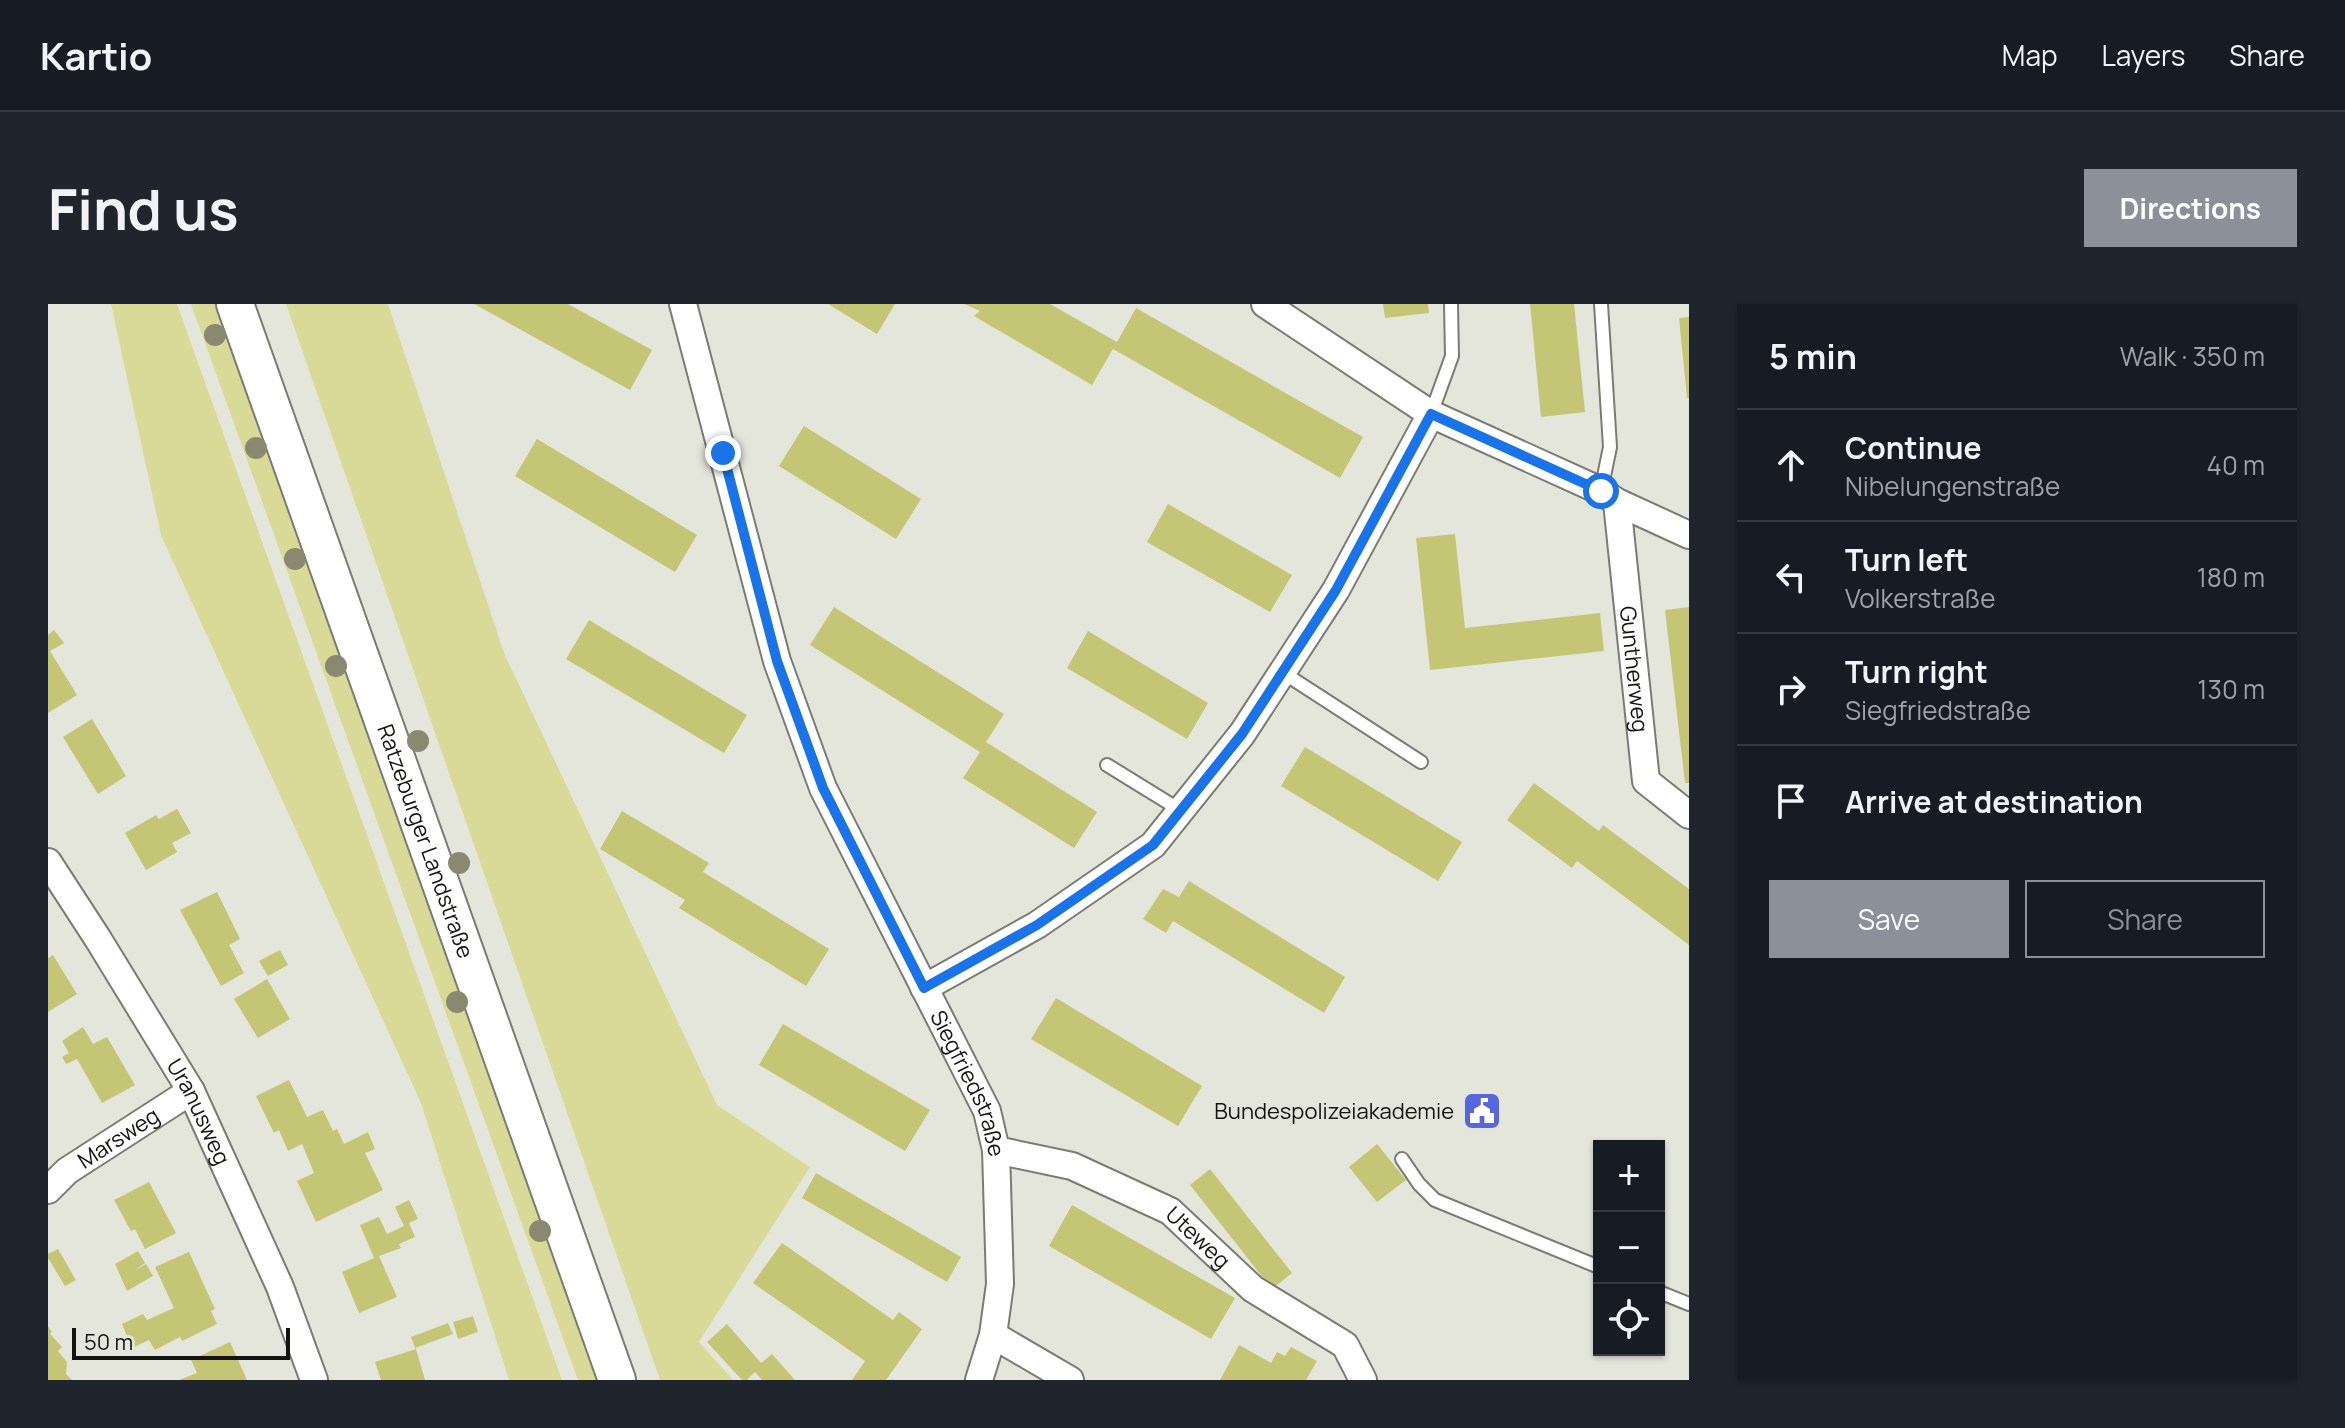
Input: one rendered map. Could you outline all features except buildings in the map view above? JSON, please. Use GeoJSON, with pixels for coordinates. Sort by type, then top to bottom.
{"type":"FeatureCollection","features":[{"type":"Feature","properties":{"kind":"main road","name":"Ratzeburger Landstraße"},"geometry":{"type":"LineString","coordinates":[[235,304],[617,1380]]}},
{"type":"Feature","properties":{"kind":"street","name":"Siegfriedstraße"},"geometry":{"type":"LineString","coordinates":[[683,304],[777,661],[823,788],[987,1111],[996,1150],[1000,1284],[993,1335],[979,1380]]}},
{"type":"Feature","properties":{"kind":"street"},"geometry":{"type":"LineString","coordinates":[[1265,304],[1290,312],[1431,414],[1689,535]]}},
{"type":"Feature","properties":{"kind":"street"},"geometry":{"type":"LineString","coordinates":[[924,988],[1037,925],[1153,845],[1242,734],[1336,590],[1431,414]]}},
{"type":"Feature","properties":{"kind":"street","name":"Guntherweg"},"geometry":{"type":"LineString","coordinates":[[1609,497],[1646,781],[1689,815]]}},
{"type":"Feature","properties":{"kind":"street","name":"Uranusweg"},"geometry":{"type":"LineString","coordinates":[[48,862],[191,1091],[280,1287],[314,1380]]}},
{"type":"Feature","properties":{"kind":"street","name":"Marsweg"},"geometry":{"type":"LineString","coordinates":[[48,1190],[67,1171],[191,1091]]}},
{"type":"Feature","properties":{"kind":"street","name":"Uteweg"},"geometry":{"type":"LineString","coordinates":[[996,1150],[1072,1166],[1170,1211],[1253,1289],[1345,1345],[1363,1380]]}},
{"type":"Feature","properties":{"kind":"street"},"geometry":{"type":"LineString","coordinates":[[993,1335],[1070,1380]]}},
{"type":"Feature","properties":{"kind":"lane"},"geometry":{"type":"LineString","coordinates":[[1431,414],[1452,356],[1451,304]]}},
{"type":"Feature","properties":{"kind":"lane"},"geometry":{"type":"LineString","coordinates":[[1601,304],[1610,447],[1609,497]]}},
{"type":"Feature","properties":{"kind":"lane"},"geometry":{"type":"LineString","coordinates":[[1282,672],[1421,762]]}},
{"type":"Feature","properties":{"kind":"lane"},"geometry":{"type":"LineString","coordinates":[[1107,765],[1180,810]]}},
{"type":"Feature","properties":{"kind":"lane"},"geometry":{"type":"LineString","coordinates":[[1402,1159],[1419,1184],[1435,1200],[1593,1265]]}},
{"type":"Feature","properties":{"kind":"lane"},"geometry":{"type":"LineString","coordinates":[[1665,1294],[1689,1304]]}},
{"type":"Feature","properties":{"kind":"green space"},"geometry":{"type":"Polygon","coordinates":[[[111,304],[177,304],[562,1380],[509,1380],[421,1103],[161,535],[111,304]]]}},
{"type":"Feature","properties":{"kind":"green space"},"geometry":{"type":"Polygon","coordinates":[[[191,304],[217,304],[603,1380],[578,1380],[191,304]]]}},
{"type":"Feature","properties":{"kind":"green space"},"geometry":{"type":"Polygon","coordinates":[[[286,304],[388,304],[504,653],[717,1105],[810,1167],[699,1342],[733,1380],[660,1380],[286,304]]]}},
{"type":"Feature","properties":{"kind":"place","name":"Bundespolizeiakademie"},"geometry":{"type":"Point","coordinates":[1482,1111]}},
{"type":"Feature","properties":{"kind":"route"},"geometry":{"type":"LineString","coordinates":[[723,453],[777,661],[823,788],[924,988],[1037,925],[1153,845],[1242,734],[1336,590],[1431,414],[1601,491]]}}]}
